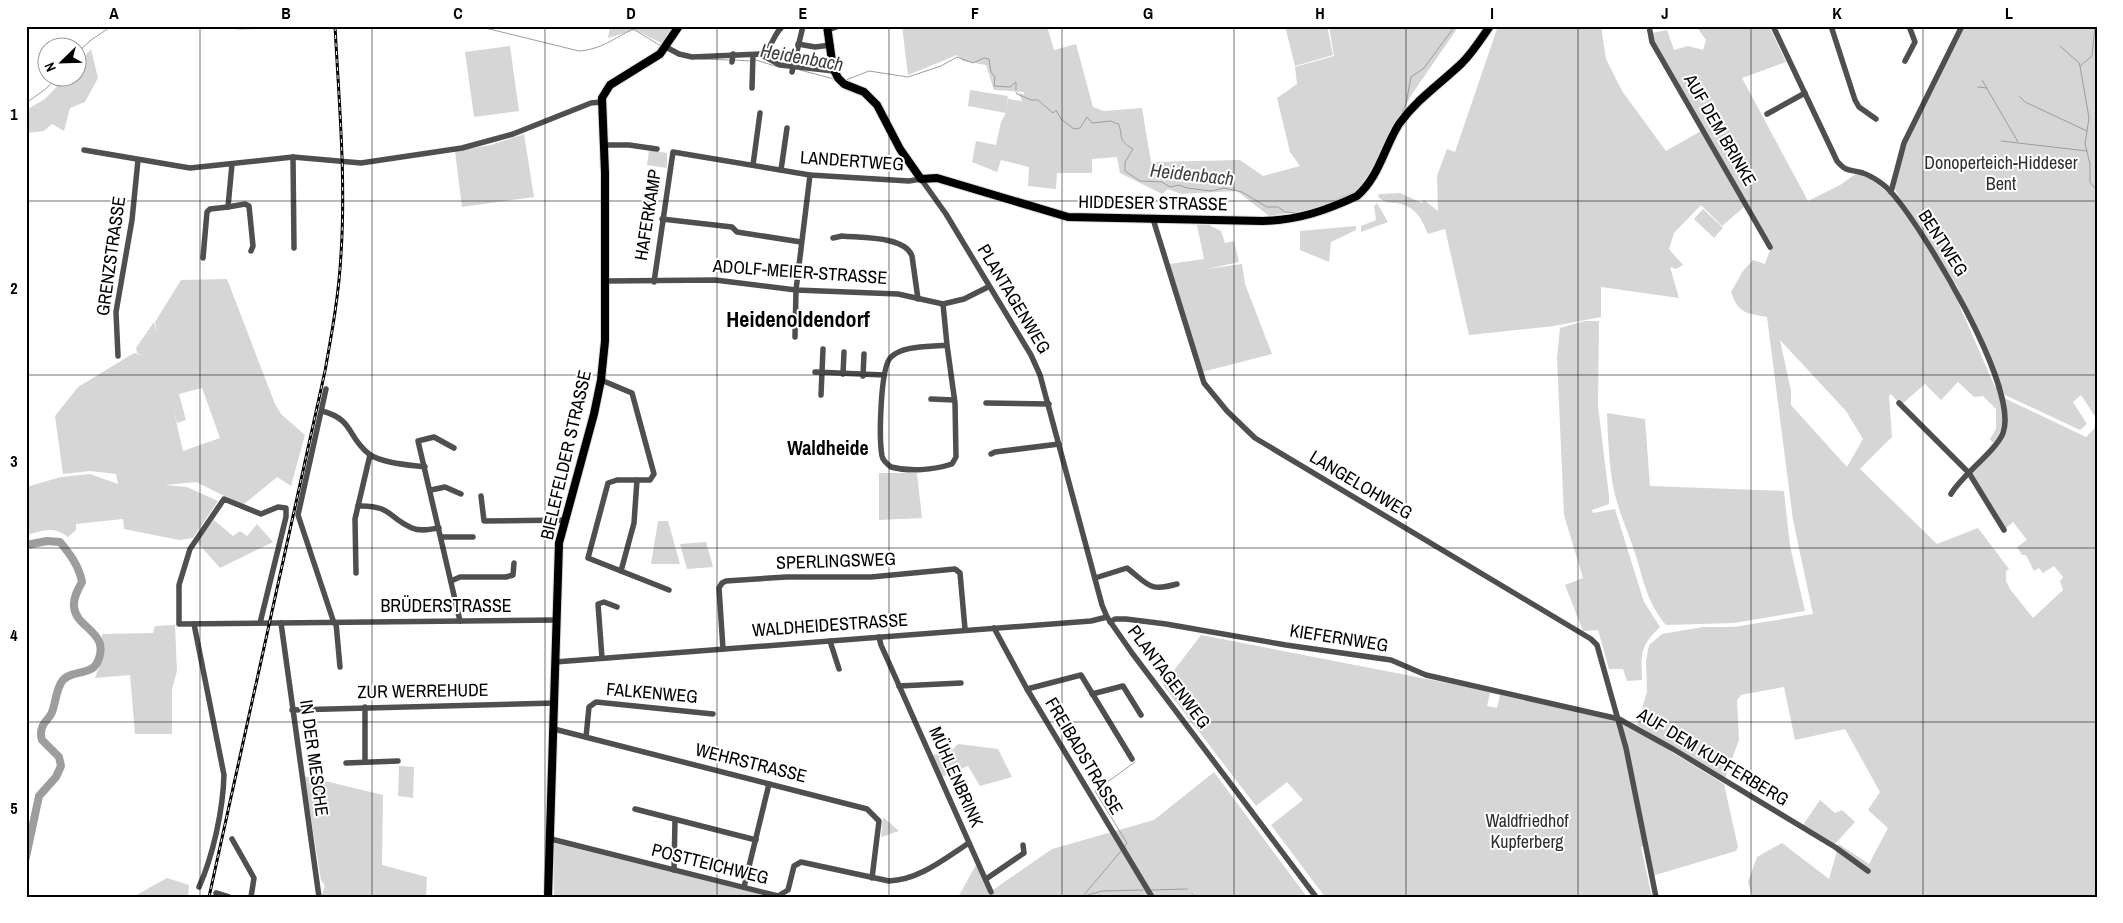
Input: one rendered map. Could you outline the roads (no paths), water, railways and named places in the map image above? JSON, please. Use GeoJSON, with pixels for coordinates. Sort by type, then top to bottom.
{"type":"FeatureCollection","features":[{"type":"Feature","properties":{"kind":"main road"},"geometry":{"type":"LineString","coordinates":[[601,102],[604,93],[610,85],[648,63],[666,47],[678,26]]}},
{"type":"Feature","properties":{"kind":"main road","name":"HIDDESER STRASSE"},"geometry":{"type":"LineString","coordinates":[[922,179],[936,178],[1068,217],[1291,219],[1327,210],[1356,196],[1374,176],[1387,144],[1404,118],[1425,93],[1470,55],[1490,26]]}},
{"type":"Feature","properties":{"kind":"main road"},"geometry":{"type":"LineString","coordinates":[[828,28],[837,77],[864,92],[876,105],[900,149],[922,179]]}},
{"type":"Feature","properties":{"kind":"main road","name":"BIELEFELDER STRASSE"},"geometry":{"type":"LineString","coordinates":[[548,897],[558,551],[564,520],[588,437],[601,380],[605,334],[604,144],[601,102]]}},
{"type":"Feature","properties":{"kind":"street"},"geometry":{"type":"LineString","coordinates":[[666,47],[679,54],[705,59],[753,58],[762,55],[770,49],[775,36],[784,26]]}},
{"type":"Feature","properties":{"kind":"street"},"geometry":{"type":"LineString","coordinates":[[793,69],[803,26]]}},
{"type":"Feature","properties":{"kind":"street"},"geometry":{"type":"LineString","coordinates":[[828,28],[839,26]]}},
{"type":"Feature","properties":{"kind":"street","name":"AUF DEM BRINKE"},"geometry":{"type":"LineString","coordinates":[[1649,26],[1652,42],[1770,247]]}},
{"type":"Feature","properties":{"kind":"street"},"geometry":{"type":"LineString","coordinates":[[1773,26],[1837,162],[1850,172],[1866,174],[1891,192],[1904,143],[1962,26]]}},
{"type":"Feature","properties":{"kind":"street"},"geometry":{"type":"LineString","coordinates":[[1831,26],[1855,100],[1876,119]]}},
{"type":"Feature","properties":{"kind":"street"},"geometry":{"type":"LineString","coordinates":[[1905,61],[1915,42],[1909,26]]}},
{"type":"Feature","properties":{"kind":"street"},"geometry":{"type":"LineString","coordinates":[[798,44],[815,47],[832,45]]}},
{"type":"Feature","properties":{"kind":"street"},"geometry":{"type":"LineString","coordinates":[[762,55],[780,65],[793,69],[837,77]]}},
{"type":"Feature","properties":{"kind":"street"},"geometry":{"type":"LineString","coordinates":[[752,88],[753,58]]}},
{"type":"Feature","properties":{"kind":"street"},"geometry":{"type":"LineString","coordinates":[[1767,114],[1805,93]]}},
{"type":"Feature","properties":{"kind":"street"},"geometry":{"type":"LineString","coordinates":[[84,150],[190,168],[293,157],[361,163],[460,148],[513,134],[591,103],[601,102]]}},
{"type":"Feature","properties":{"kind":"street"},"geometry":{"type":"LineString","coordinates":[[753,165],[760,113]]}},
{"type":"Feature","properties":{"kind":"street","name":"LANDERTWEG"},"geometry":{"type":"LineString","coordinates":[[781,170],[787,128]]}},
{"type":"Feature","properties":{"kind":"street"},"geometry":{"type":"LineString","coordinates":[[604,144],[657,149]]}},
{"type":"Feature","properties":{"kind":"street","name":"LANDERTWEG"},"geometry":{"type":"LineString","coordinates":[[673,152],[810,175],[909,181],[922,179]]}},
{"type":"Feature","properties":{"kind":"street","name":"HAFERKAMP"},"geometry":{"type":"LineString","coordinates":[[654,282],[673,152]]}},
{"type":"Feature","properties":{"kind":"street"},"geometry":{"type":"LineString","coordinates":[[293,157],[294,248]]}},
{"type":"Feature","properties":{"kind":"street","name":"GRENZSTRASSE"},"geometry":{"type":"LineString","coordinates":[[118,356],[116,312],[132,220],[138,160]]}},
{"type":"Feature","properties":{"kind":"street"},"geometry":{"type":"LineString","coordinates":[[228,207],[232,164]]}},
{"type":"Feature","properties":{"kind":"street"},"geometry":{"type":"LineString","coordinates":[[795,337],[796,290],[810,175]]}},
{"type":"Feature","properties":{"kind":"street","name":"PLANTAGENWEG"},"geometry":{"type":"LineString","coordinates":[[922,179],[946,214],[988,287],[1031,355],[1044,384],[1095,578],[1108,619],[1316,897]]}},
{"type":"Feature","properties":{"kind":"street","name":"BENTWEG"},"geometry":{"type":"LineString","coordinates":[[1891,192],[1955,289],[2002,395],[2004,413],[2003,432],[1952,494]]}},
{"type":"Feature","properties":{"kind":"street"},"geometry":{"type":"LineString","coordinates":[[203,258],[207,212],[210,209],[245,204],[249,206],[253,246],[251,251]]}},
{"type":"Feature","properties":{"kind":"street"},"geometry":{"type":"LineString","coordinates":[[662,219],[732,227],[737,232],[801,242]]}},
{"type":"Feature","properties":{"kind":"street","name":"LANGELOHWEG"},"geometry":{"type":"LineString","coordinates":[[1154,219],[1204,383],[1227,411],[1255,438],[1591,639],[1597,645],[1603,662],[1619,719]]}},
{"type":"Feature","properties":{"kind":"street"},"geometry":{"type":"LineString","coordinates":[[833,238],[842,236],[901,243],[910,250],[912,256],[918,299]]}},
{"type":"Feature","properties":{"kind":"street","name":"ADOLF-MEIER-STRASSE"},"geometry":{"type":"LineString","coordinates":[[606,281],[715,280],[796,290],[898,294],[943,304],[966,298],[988,287]]}},
{"type":"Feature","properties":{"kind":"street"},"geometry":{"type":"LineString","coordinates":[[943,304],[954,400],[956,457],[952,464],[918,469],[891,468],[882,456],[881,399],[884,375],[889,358],[898,352],[947,345]]}},
{"type":"Feature","properties":{"kind":"street"},"geometry":{"type":"LineString","coordinates":[[795,322],[854,324],[862,322]]}},
{"type":"Feature","properties":{"kind":"street"},"geometry":{"type":"LineString","coordinates":[[821,395],[823,349]]}},
{"type":"Feature","properties":{"kind":"street"},"geometry":{"type":"LineString","coordinates":[[843,374],[844,352]]}},
{"type":"Feature","properties":{"kind":"street"},"geometry":{"type":"LineString","coordinates":[[863,376],[864,354]]}},
{"type":"Feature","properties":{"kind":"street"},"geometry":{"type":"LineString","coordinates":[[815,372],[863,376],[884,375]]}},
{"type":"Feature","properties":{"kind":"street"},"geometry":{"type":"LineString","coordinates":[[601,380],[632,393],[654,474],[650,480],[617,480],[608,484],[588,558],[669,590]]}},
{"type":"Feature","properties":{"kind":"street"},"geometry":{"type":"LineString","coordinates":[[326,389],[298,519],[335,623],[340,667]]}},
{"type":"Feature","properties":{"kind":"street"},"geometry":{"type":"LineString","coordinates":[[931,399],[954,400]]}},
{"type":"Feature","properties":{"kind":"street"},"geometry":{"type":"LineString","coordinates":[[986,403],[1049,404]]}},
{"type":"Feature","properties":{"kind":"street"},"geometry":{"type":"LineString","coordinates":[[1899,403],[1969,473],[2004,530]]}},
{"type":"Feature","properties":{"kind":"street"},"geometry":{"type":"LineString","coordinates":[[322,411],[337,415],[344,421],[356,440],[370,455],[397,463],[425,467]]}},
{"type":"Feature","properties":{"kind":"street"},"geometry":{"type":"LineString","coordinates":[[454,448],[434,437],[418,441],[431,490],[460,621]]}},
{"type":"Feature","properties":{"kind":"street"},"geometry":{"type":"LineString","coordinates":[[991,454],[1003,450],[1059,444]]}},
{"type":"Feature","properties":{"kind":"street"},"geometry":{"type":"LineString","coordinates":[[356,573],[355,519],[370,455]]}},
{"type":"Feature","properties":{"kind":"street"},"geometry":{"type":"LineString","coordinates":[[621,571],[634,523],[637,480]]}},
{"type":"Feature","properties":{"kind":"street"},"geometry":{"type":"LineString","coordinates":[[431,490],[445,487],[461,494]]}},
{"type":"Feature","properties":{"kind":"street"},"geometry":{"type":"LineString","coordinates":[[481,496],[484,521],[564,520]]}},
{"type":"Feature","properties":{"kind":"street","name":"BRÜDERSTRASSE"},"geometry":{"type":"LineString","coordinates":[[260,623],[276,563],[286,517],[286,508],[278,507],[261,514],[224,500],[190,549],[179,585],[179,624],[556,620]]}},
{"type":"Feature","properties":{"kind":"street"},"geometry":{"type":"LineString","coordinates":[[358,506],[380,507],[411,528],[425,530],[439,528]]}},
{"type":"Feature","properties":{"kind":"street"},"geometry":{"type":"LineString","coordinates":[[441,536],[473,537]]}},
{"type":"Feature","properties":{"kind":"street"},"geometry":{"type":"LineString","coordinates":[[451,581],[460,578],[506,577],[513,575],[514,563]]}},
{"type":"Feature","properties":{"kind":"street"},"geometry":{"type":"LineString","coordinates":[[1095,578],[1127,568],[1153,588],[1160,589],[1177,584]]}},
{"type":"Feature","properties":{"kind":"street","name":"SPERLINGSWEG"},"geometry":{"type":"LineString","coordinates":[[723,649],[719,588],[722,582],[726,581],[786,577],[871,577],[955,569],[960,573],[965,630]]}},
{"type":"Feature","properties":{"kind":"street"},"geometry":{"type":"LineString","coordinates":[[602,658],[598,604],[604,602],[617,607]]}},
{"type":"Feature","properties":{"kind":"street","name":"KIEFERNWEG"},"geometry":{"type":"LineString","coordinates":[[1108,619],[1158,623],[1391,660],[1426,676],[1619,719]]}},
{"type":"Feature","properties":{"kind":"street","name":"WALDHEIDESTRASSE"},"geometry":{"type":"LineString","coordinates":[[555,662],[1108,619]]}},
{"type":"Feature","properties":{"kind":"street","name":"IN DER MESCHE"},"geometry":{"type":"LineString","coordinates":[[281,623],[319,897]]}},
{"type":"Feature","properties":{"kind":"street"},"geometry":{"type":"LineString","coordinates":[[194,624],[224,775],[223,790],[207,868],[198,887]]}},
{"type":"Feature","properties":{"kind":"street","name":"FREIBADSTRASSE"},"geometry":{"type":"LineString","coordinates":[[994,628],[1027,689],[1152,897]]}},
{"type":"Feature","properties":{"kind":"street","name":"MÜHLENBRINK"},"geometry":{"type":"LineString","coordinates":[[879,637],[991,892]]}},
{"type":"Feature","properties":{"kind":"street"},"geometry":{"type":"LineString","coordinates":[[830,641],[839,669]]}},
{"type":"Feature","properties":{"kind":"street"},"geometry":{"type":"LineString","coordinates":[[1027,689],[1081,675],[1132,759]]}},
{"type":"Feature","properties":{"kind":"street"},"geometry":{"type":"LineString","coordinates":[[899,686],[961,683]]}},
{"type":"Feature","properties":{"kind":"street"},"geometry":{"type":"LineString","coordinates":[[1092,694],[1123,686],[1141,715]]}},
{"type":"Feature","properties":{"kind":"street","name":"FALKENWEG"},"geometry":{"type":"LineString","coordinates":[[586,737],[589,707],[596,702],[714,714]]}},
{"type":"Feature","properties":{"kind":"street","name":"ZUR WERREHUDE"},"geometry":{"type":"LineString","coordinates":[[292,710],[555,704]]}},
{"type":"Feature","properties":{"kind":"street"},"geometry":{"type":"LineString","coordinates":[[365,707],[365,762]]}},
{"type":"Feature","properties":{"kind":"street","name":"AUF DEM KUPFERBERG"},"geometry":{"type":"LineString","coordinates":[[1619,719],[1673,749],[1835,847],[1868,871]]}},
{"type":"Feature","properties":{"kind":"street","name":"AUF DEM KUPFERBERG"},"geometry":{"type":"LineString","coordinates":[[1619,719],[1656,897]]}},
{"type":"Feature","properties":{"kind":"street","name":"WEHRSTRASSE"},"geometry":{"type":"LineString","coordinates":[[554,729],[872,811],[879,821],[872,878]]}},
{"type":"Feature","properties":{"kind":"street"},"geometry":{"type":"LineString","coordinates":[[346,763],[398,761]]}},
{"type":"Feature","properties":{"kind":"street"},"geometry":{"type":"LineString","coordinates":[[744,887],[769,784]]}},
{"type":"Feature","properties":{"kind":"street"},"geometry":{"type":"LineString","coordinates":[[635,809],[756,840]]}},
{"type":"Feature","properties":{"kind":"street"},"geometry":{"type":"LineString","coordinates":[[674,870],[675,820]]}},
{"type":"Feature","properties":{"kind":"street"},"geometry":{"type":"LineString","coordinates":[[232,839],[254,878],[251,897]]}},
{"type":"Feature","properties":{"kind":"street","name":"POSTTEICHWEG"},"geometry":{"type":"LineString","coordinates":[[551,840],[781,895],[788,890],[794,866],[802,862],[889,881],[910,878],[969,843]]}},
{"type":"Feature","properties":{"kind":"street"},"geometry":{"type":"LineString","coordinates":[[986,879],[1024,853],[1023,845]]}},
{"type":"Feature","properties":{"kind":"street"},"geometry":{"type":"LineString","coordinates":[[216,893],[229,897]]}},
{"type":"Feature","properties":{"kind":"waterway","name":"Heidenbach"},"geometry":{"type":"LineString","coordinates":[[88,43],[112,26]]}},
{"type":"Feature","properties":{"kind":"waterway","name":"Heidenbach"},"geometry":{"type":"LineString","coordinates":[[477,26],[579,51],[601,46],[633,29],[661,46]]}},
{"type":"Feature","properties":{"kind":"waterway","name":"Heidenbach"},"geometry":{"type":"LineString","coordinates":[[1399,119],[1406,104],[1411,77],[1424,68],[1455,26]]}},
{"type":"Feature","properties":{"kind":"waterway"},"geometry":{"type":"LineString","coordinates":[[2080,66],[2092,56],[2095,26]]}},
{"type":"Feature","properties":{"kind":"waterway"},"geometry":{"type":"LineString","coordinates":[[2060,46],[2080,66],[2089,118],[2085,144],[2090,164],[2090,182],[2097,191]]}},
{"type":"Feature","properties":{"kind":"waterway","name":"Heidenbach"},"geometry":{"type":"LineString","coordinates":[[846,80],[869,71],[908,77],[941,66],[957,57],[973,63],[984,58],[989,59],[991,72],[995,77],[994,86],[1010,87],[1016,82],[1016,90]]}},
{"type":"Feature","properties":{"kind":"waterway","name":"Heidenbach"},"geometry":{"type":"LineString","coordinates":[[699,59],[730,60]]}},
{"type":"Feature","properties":{"kind":"waterway","name":"Heidenbach"},"geometry":{"type":"LineString","coordinates":[[734,60],[750,61]]}},
{"type":"Feature","properties":{"kind":"waterway","name":"Heidenbach"},"geometry":{"type":"LineString","coordinates":[[756,60],[778,67]]}},
{"type":"Feature","properties":{"kind":"waterway","name":"Heidenbach"},"geometry":{"type":"LineString","coordinates":[[800,70],[834,79]]}},
{"type":"Feature","properties":{"kind":"waterway"},"geometry":{"type":"LineString","coordinates":[[1982,80],[2018,142]]}},
{"type":"Feature","properties":{"kind":"waterway"},"geometry":{"type":"LineString","coordinates":[[1978,87],[1987,88]]}},
{"type":"Feature","properties":{"kind":"waterway","name":"Heidenbach"},"geometry":{"type":"LineString","coordinates":[[26,103],[47,88]]}},
{"type":"Feature","properties":{"kind":"waterway","name":"Heidenbach"},"geometry":{"type":"LineString","coordinates":[[1016,92],[1031,100],[1038,100],[1053,113],[1056,110],[1061,119],[1074,129],[1080,128],[1087,117],[1092,123],[1111,121],[1118,123],[1122,140],[1133,149],[1125,162],[1125,171],[1140,181],[1162,182],[1170,187],[1179,185],[1211,191],[1224,188],[1242,192],[1267,207],[1278,207],[1285,212],[1299,213]]}},
{"type":"Feature","properties":{"kind":"waterway"},"geometry":{"type":"LineString","coordinates":[[2019,96],[2025,102],[2087,131]]}},
{"type":"Feature","properties":{"kind":"waterway"},"geometry":{"type":"LineString","coordinates":[[2001,141],[2087,151]]}},
{"type":"Feature","properties":{"kind":"waterway","name":"Heidenbach"},"geometry":{"type":"LineString","coordinates":[[1315,209],[1357,191]]}},
{"type":"Feature","properties":{"kind":"waterway"},"geometry":{"type":"LineString","coordinates":[[26,545],[47,541],[60,542],[71,556],[79,571],[82,582],[74,600],[76,614],[97,637],[100,644],[100,653],[94,667],[71,675],[63,680],[57,691],[52,712],[43,726],[42,740],[59,757],[61,766],[56,777],[39,796],[26,857]]}},
{"type":"Feature","properties":{"kind":"waterway"},"geometry":{"type":"LineString","coordinates":[[1124,848],[1127,843],[1095,791],[1135,762]]}},
{"type":"Feature","properties":{"kind":"waterway"},"geometry":{"type":"LineString","coordinates":[[1083,896],[1121,851]]}},
{"type":"Feature","properties":{"kind":"waterway"},"geometry":{"type":"LineString","coordinates":[[1151,890],[1187,889]]}},
{"type":"Feature","properties":{"kind":"waterway"},"geometry":{"type":"LineString","coordinates":[[1081,897],[1102,891],[1143,890]]}},
{"type":"Feature","properties":{"kind":"waterway"},"geometry":{"type":"LineString","coordinates":[[1192,894],[1195,897]]}},
{"type":"Feature","properties":{"kind":"railway"},"geometry":{"type":"LineString","coordinates":[[209,897],[325,371],[335,313],[340,269],[343,197],[335,26]]}},
{"type":"Feature","properties":{"kind":"district","name":"Heidenoldendorf"},"geometry":{"type":"Point","coordinates":[798,319]}},
{"type":"Feature","properties":{"kind":"district","name":"Waldheide"},"geometry":{"type":"Point","coordinates":[828,448]}},
{"type":"Feature","properties":{"kind":"park label","name":"Donoperteich-Hiddeser Bent"},"geometry":{"type":"Point","coordinates":[2001,173]}},
{"type":"Feature","properties":{"kind":"park label","name":"Waldfriedhof Kupferberg"},"geometry":{"type":"Point","coordinates":[1527,831]}}]}
